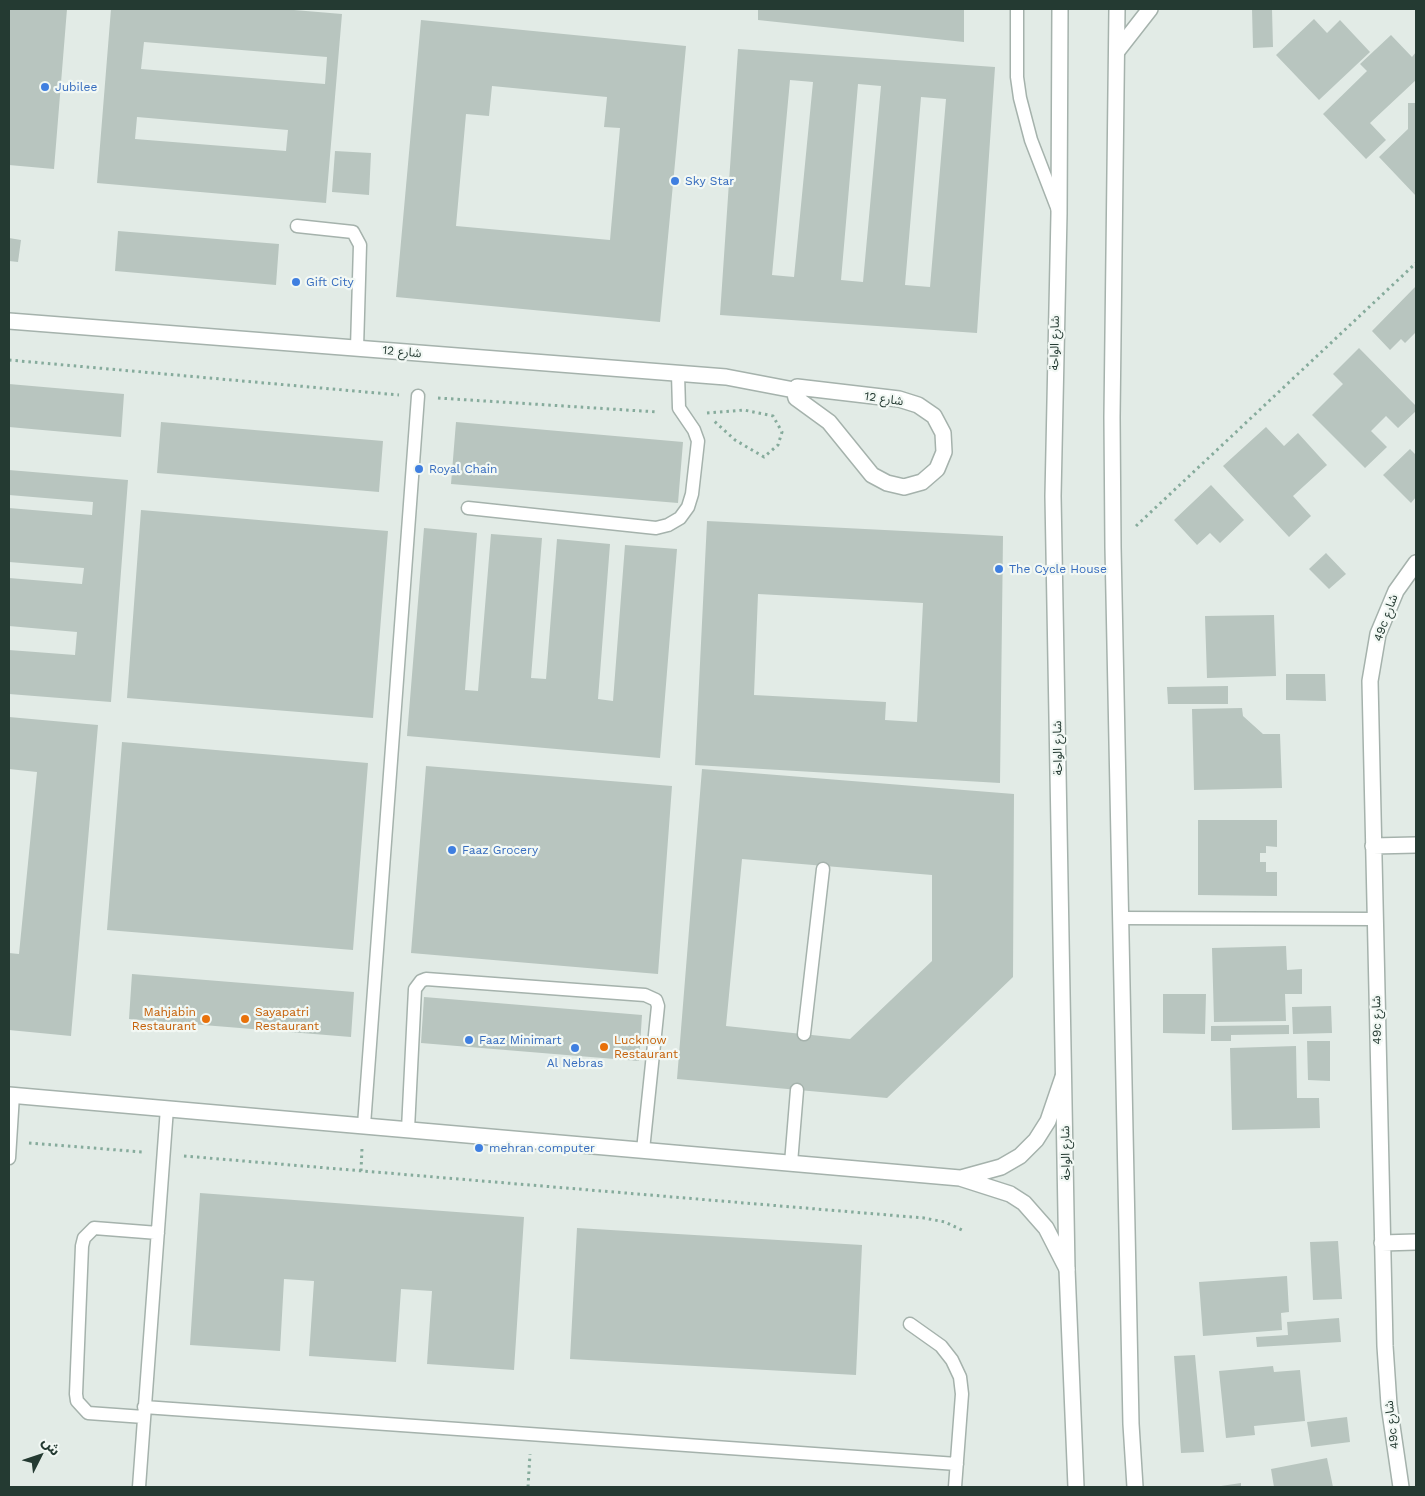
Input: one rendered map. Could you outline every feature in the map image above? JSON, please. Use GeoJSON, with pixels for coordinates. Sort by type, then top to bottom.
{"type":"FeatureCollection","features":[{"type":"Feature","properties":{"kind":"street","name":"شارع الواحة"},"geometry":{"type":"LineString","coordinates":[[1060,9],[1059,214],[1053,496],[1065,1073],[1067,1269],[1076,1487]]}},
{"type":"Feature","properties":{"kind":"street"},"geometry":{"type":"LineString","coordinates":[[1117,9],[1118,50],[1112,418],[1120,918],[1131,1424],[1135,1487]]}},
{"type":"Feature","properties":{"kind":"street"},"geometry":{"type":"LineString","coordinates":[[1118,50],[1150,9]]}},
{"type":"Feature","properties":{"kind":"street","name":"شارع 12"},"geometry":{"type":"LineString","coordinates":[[9,321],[746,379],[794,390],[802,387],[899,399],[918,405],[934,416],[943,433],[944,452],[937,469],[922,482],[904,487],[887,484],[872,476],[829,422],[796,398],[794,390]]}},
{"type":"Feature","properties":{"kind":"street","name":"49c شارع"},"geometry":{"type":"LineString","coordinates":[[1401,1487],[1389,1395],[1382,1243],[1370,681],[1378,634],[1396,591],[1416,563]]}},
{"type":"Feature","properties":{"kind":"street"},"geometry":{"type":"LineString","coordinates":[[1373,846],[1416,845]]}},
{"type":"Feature","properties":{"kind":"street"},"geometry":{"type":"LineString","coordinates":[[960,1178],[1001,1167],[1020,1156],[1036,1140],[1048,1121],[1065,1073]]}},
{"type":"Feature","properties":{"kind":"street"},"geometry":{"type":"LineString","coordinates":[[11,1095],[960,1178],[1010,1194],[1024,1203],[1046,1228],[1067,1269]]}},
{"type":"Feature","properties":{"kind":"street"},"geometry":{"type":"LineString","coordinates":[[1382,1243],[1416,1242]]}},
{"type":"Feature","properties":{"kind":"lane"},"geometry":{"type":"LineString","coordinates":[[1017,9],[1017,76],[1020,98],[1031,140],[1059,214]]}},
{"type":"Feature","properties":{"kind":"lane"},"geometry":{"type":"LineString","coordinates":[[297,226],[353,232],[360,245],[357,348]]}},
{"type":"Feature","properties":{"kind":"lane"},"geometry":{"type":"LineString","coordinates":[[468,508],[656,528],[668,525],[680,518],[688,507],[692,494],[698,441],[694,430],[682,414],[678,400],[678,374]]}},
{"type":"Feature","properties":{"kind":"lane"},"geometry":{"type":"LineString","coordinates":[[364,1125],[418,396]]}},
{"type":"Feature","properties":{"kind":"lane"},"geometry":{"type":"LineString","coordinates":[[804,1034],[823,869]]}},
{"type":"Feature","properties":{"kind":"lane"},"geometry":{"type":"LineString","coordinates":[[1120,918],[1375,919]]}},
{"type":"Feature","properties":{"kind":"lane"},"geometry":{"type":"LineString","coordinates":[[408,1129],[415,989],[421,980],[645,996],[656,1000],[658,1006],[643,1150]]}},
{"type":"Feature","properties":{"kind":"lane"},"geometry":{"type":"LineString","coordinates":[[791,1163],[797,1090]]}},
{"type":"Feature","properties":{"kind":"lane"},"geometry":{"type":"LineString","coordinates":[[9,1158],[11,1095]]}},
{"type":"Feature","properties":{"kind":"lane"},"geometry":{"type":"LineString","coordinates":[[139,1487],[167,1108]]}},
{"type":"Feature","properties":{"kind":"lane"},"geometry":{"type":"LineString","coordinates":[[158,1233],[94,1228],[84,1238],[82,1246],[76,1394],[78,1401],[88,1413],[144,1412],[531,1434],[957,1464]]}},
{"type":"Feature","properties":{"kind":"lane"},"geometry":{"type":"LineString","coordinates":[[910,1324],[941,1346],[952,1360],[960,1377],[962,1394],[955,1487]]}},
{"type":"Feature","properties":{"kind":"path"},"geometry":{"type":"LineString","coordinates":[[1114,547],[1416,263]]}},
{"type":"Feature","properties":{"kind":"path"},"geometry":{"type":"LineString","coordinates":[[9,360],[418,396],[682,414]]}},
{"type":"Feature","properties":{"kind":"path"},"geometry":{"type":"LineString","coordinates":[[744,410],[773,416],[782,432],[778,445],[764,457],[735,440],[704,413],[744,410]]}},
{"type":"Feature","properties":{"kind":"path"},"geometry":{"type":"LineString","coordinates":[[10,1141],[924,1218],[945,1222],[962,1230]]}},
{"type":"Feature","properties":{"kind":"path"},"geometry":{"type":"LineString","coordinates":[[528,1487],[531,1434]]}},
{"type":"Feature","properties":{"kind":"building"},"geometry":{"type":"Polygon","coordinates":[[[9,9],[67,9],[54,169],[9,165],[9,9]]]}},
{"type":"Feature","properties":{"kind":"building"},"geometry":{"type":"Polygon","coordinates":[[[111,9],[282,9],[342,14],[326,203],[97,183],[111,9]],[[144,42],[141,69],[325,84],[327,57],[144,42]],[[137,117],[135,139],[286,151],[288,130],[137,117]]]}},
{"type":"Feature","properties":{"kind":"building"},"geometry":{"type":"Polygon","coordinates":[[[758,9],[964,9],[964,42],[758,20],[758,9]]]}},
{"type":"Feature","properties":{"kind":"building"},"geometry":{"type":"Polygon","coordinates":[[[1252,9],[1272,9],[1273,47],[1253,48],[1252,9]]]}},
{"type":"Feature","properties":{"kind":"building"},"geometry":{"type":"Polygon","coordinates":[[[1314,19],[1327,33],[1340,20],[1370,52],[1319,100],[1276,55],[1314,19]]]}},
{"type":"Feature","properties":{"kind":"building"},"geometry":{"type":"Polygon","coordinates":[[[421,20],[686,46],[660,322],[396,297],[421,20]],[[492,86],[489,116],[466,114],[456,226],[610,240],[620,128],[604,127],[607,97],[492,86]]]}},
{"type":"Feature","properties":{"kind":"building"},"geometry":{"type":"Polygon","coordinates":[[[1391,35],[1412,57],[1416,52],[1416,80],[1370,123],[1386,140],[1366,159],[1323,114],[1367,71],[1360,64],[1391,35]]]}},
{"type":"Feature","properties":{"kind":"building"},"geometry":{"type":"Polygon","coordinates":[[[738,49],[995,67],[977,333],[720,315],[738,49]],[[790,80],[772,275],[794,277],[813,82],[790,80]],[[858,84],[841,280],[863,282],[881,86],[858,84]],[[921,97],[905,285],[930,287],[946,99],[921,97]]]}},
{"type":"Feature","properties":{"kind":"building"},"geometry":{"type":"Polygon","coordinates":[[[1408,103],[1416,103],[1416,196],[1379,157],[1408,129],[1408,103]]]}},
{"type":"Feature","properties":{"kind":"building"},"geometry":{"type":"Polygon","coordinates":[[[335,151],[371,153],[369,195],[332,192],[335,151]]]}},
{"type":"Feature","properties":{"kind":"building"},"geometry":{"type":"Polygon","coordinates":[[[118,231],[279,244],[276,285],[115,271],[118,231]]]}},
{"type":"Feature","properties":{"kind":"building"},"geometry":{"type":"Polygon","coordinates":[[[9,238],[21,240],[18,262],[9,261],[9,238]]]}},
{"type":"Feature","properties":{"kind":"building"},"geometry":{"type":"Polygon","coordinates":[[[1416,286],[1416,332],[1405,343],[1401,339],[1390,350],[1372,331],[1416,286]]]}},
{"type":"Feature","properties":{"kind":"building"},"geometry":{"type":"Polygon","coordinates":[[[1359,348],[1416,406],[1416,411],[1398,428],[1386,416],[1371,431],[1387,447],[1365,468],[1312,415],[1343,384],[1333,374],[1359,348]]]}},
{"type":"Feature","properties":{"kind":"building"},"geometry":{"type":"Polygon","coordinates":[[[9,384],[124,394],[121,437],[9,427],[9,384]]]}},
{"type":"Feature","properties":{"kind":"building"},"geometry":{"type":"Polygon","coordinates":[[[161,422],[383,441],[379,492],[157,473],[161,422]]]}},
{"type":"Feature","properties":{"kind":"building"},"geometry":{"type":"Polygon","coordinates":[[[456,422],[683,442],[678,503],[451,484],[456,422]]]}},
{"type":"Feature","properties":{"kind":"building"},"geometry":{"type":"Polygon","coordinates":[[[1266,427],[1284,446],[1298,433],[1327,465],[1293,496],[1311,516],[1289,537],[1223,466],[1266,427]]]}},
{"type":"Feature","properties":{"kind":"building"},"geometry":{"type":"Polygon","coordinates":[[[1410,449],[1416,455],[1416,497],[1411,503],[1383,475],[1410,449]]]}},
{"type":"Feature","properties":{"kind":"building"},"geometry":{"type":"Polygon","coordinates":[[[9,470],[128,480],[111,702],[9,694],[9,650],[75,655],[77,632],[9,626],[9,578],[82,584],[84,568],[9,562],[9,508],[92,515],[93,502],[9,495],[9,470]]]}},
{"type":"Feature","properties":{"kind":"building"},"geometry":{"type":"Polygon","coordinates":[[[1211,485],[1244,520],[1220,543],[1210,533],[1197,545],[1174,520],[1211,485]]]}},
{"type":"Feature","properties":{"kind":"building"},"geometry":{"type":"Polygon","coordinates":[[[141,510],[388,531],[373,718],[127,698],[141,510]]]}},
{"type":"Feature","properties":{"kind":"building"},"geometry":{"type":"Polygon","coordinates":[[[707,521],[1003,536],[1000,783],[695,765],[707,521]],[[758,594],[754,695],[886,702],[885,720],[917,722],[923,603],[758,594]]]}},
{"type":"Feature","properties":{"kind":"building"},"geometry":{"type":"Polygon","coordinates":[[[424,528],[477,533],[465,690],[478,691],[491,534],[542,538],[531,678],[546,679],[557,539],[610,544],[598,699],[613,701],[625,545],[677,549],[660,758],[407,736],[424,528]]]}},
{"type":"Feature","properties":{"kind":"building"},"geometry":{"type":"Polygon","coordinates":[[[1326,553],[1346,574],[1329,589],[1309,569],[1326,553]]]}},
{"type":"Feature","properties":{"kind":"building"},"geometry":{"type":"Polygon","coordinates":[[[1274,615],[1276,676],[1207,678],[1205,616],[1274,615]]]}},
{"type":"Feature","properties":{"kind":"building"},"geometry":{"type":"Polygon","coordinates":[[[1286,674],[1325,674],[1326,701],[1286,700],[1286,674]]]}},
{"type":"Feature","properties":{"kind":"building"},"geometry":{"type":"Polygon","coordinates":[[[1228,686],[1228,704],[1168,704],[1167,687],[1228,686]]]}},
{"type":"Feature","properties":{"kind":"building"},"geometry":{"type":"Polygon","coordinates":[[[1242,708],[1243,716],[1263,734],[1280,734],[1282,788],[1194,790],[1192,709],[1242,708]]]}},
{"type":"Feature","properties":{"kind":"building"},"geometry":{"type":"Polygon","coordinates":[[[9,717],[98,725],[71,1036],[9,1030],[9,953],[19,954],[37,772],[9,769],[9,717]]]}},
{"type":"Feature","properties":{"kind":"building"},"geometry":{"type":"Polygon","coordinates":[[[122,742],[368,763],[353,950],[107,930],[122,742]]]}},
{"type":"Feature","properties":{"kind":"building"},"geometry":{"type":"Polygon","coordinates":[[[426,766],[672,786],[658,974],[411,953],[426,766]]]}},
{"type":"Feature","properties":{"kind":"building"},"geometry":{"type":"Polygon","coordinates":[[[702,769],[1014,794],[1013,977],[887,1098],[677,1079],[702,769]],[[742,859],[726,1026],[850,1039],[932,961],[932,875],[742,859]]]}},
{"type":"Feature","properties":{"kind":"building"},"geometry":{"type":"Polygon","coordinates":[[[1198,820],[1277,820],[1277,847],[1266,846],[1266,853],[1260,853],[1260,862],[1266,862],[1266,872],[1277,872],[1277,896],[1198,895],[1198,820]]]}},
{"type":"Feature","properties":{"kind":"building"},"geometry":{"type":"Polygon","coordinates":[[[1286,946],[1287,970],[1302,969],[1302,994],[1285,994],[1286,1021],[1214,1022],[1212,948],[1286,946]]]}},
{"type":"Feature","properties":{"kind":"building"},"geometry":{"type":"Polygon","coordinates":[[[132,974],[354,992],[351,1037],[129,1019],[132,974]]]}},
{"type":"Feature","properties":{"kind":"building"},"geometry":{"type":"Polygon","coordinates":[[[1163,994],[1206,994],[1205,1034],[1163,1033],[1163,994]]]}},
{"type":"Feature","properties":{"kind":"building"},"geometry":{"type":"Polygon","coordinates":[[[424,997],[642,1015],[639,1061],[421,1043],[424,997]]]}},
{"type":"Feature","properties":{"kind":"building"},"geometry":{"type":"Polygon","coordinates":[[[1331,1006],[1332,1033],[1293,1034],[1292,1007],[1331,1006]]]}},
{"type":"Feature","properties":{"kind":"building"},"geometry":{"type":"Polygon","coordinates":[[[1289,1025],[1289,1034],[1231,1035],[1231,1041],[1211,1041],[1211,1026],[1289,1025]]]}},
{"type":"Feature","properties":{"kind":"building"},"geometry":{"type":"Polygon","coordinates":[[[1307,1041],[1330,1041],[1330,1081],[1308,1080],[1307,1041]]]}},
{"type":"Feature","properties":{"kind":"building"},"geometry":{"type":"Polygon","coordinates":[[[1296,1046],[1297,1098],[1319,1098],[1320,1128],[1232,1130],[1230,1048],[1296,1046]]]}},
{"type":"Feature","properties":{"kind":"building"},"geometry":{"type":"Polygon","coordinates":[[[200,1193],[524,1217],[514,1370],[427,1364],[432,1291],[401,1289],[396,1362],[309,1356],[314,1281],[284,1279],[280,1351],[190,1345],[200,1193]]]}},
{"type":"Feature","properties":{"kind":"building"},"geometry":{"type":"Polygon","coordinates":[[[577,1228],[862,1245],[856,1375],[570,1359],[577,1228]]]}},
{"type":"Feature","properties":{"kind":"building"},"geometry":{"type":"Polygon","coordinates":[[[1338,1241],[1342,1299],[1313,1300],[1310,1242],[1338,1241]]]}},
{"type":"Feature","properties":{"kind":"building"},"geometry":{"type":"Polygon","coordinates":[[[1287,1276],[1289,1312],[1281,1313],[1282,1330],[1203,1336],[1199,1282],[1287,1276]]]}},
{"type":"Feature","properties":{"kind":"building"},"geometry":{"type":"Polygon","coordinates":[[[1339,1318],[1341,1342],[1257,1347],[1256,1337],[1288,1335],[1287,1322],[1339,1318]]]}},
{"type":"Feature","properties":{"kind":"building"},"geometry":{"type":"Polygon","coordinates":[[[1195,1355],[1204,1452],[1181,1453],[1174,1356],[1195,1355]]]}},
{"type":"Feature","properties":{"kind":"building"},"geometry":{"type":"Polygon","coordinates":[[[1273,1366],[1274,1372],[1300,1370],[1305,1421],[1254,1426],[1255,1435],[1226,1438],[1219,1371],[1273,1366]]]}},
{"type":"Feature","properties":{"kind":"building"},"geometry":{"type":"Polygon","coordinates":[[[1347,1417],[1350,1442],[1311,1447],[1307,1422],[1347,1417]]]}},
{"type":"Feature","properties":{"kind":"building"},"geometry":{"type":"Polygon","coordinates":[[[1327,1458],[1333,1487],[1274,1487],[1271,1469],[1327,1458]]]}},
{"type":"Feature","properties":{"kind":"building"},"geometry":{"type":"Polygon","coordinates":[[[1241,1483],[1241,1487],[1221,1487],[1221,1486],[1241,1483]]]}},
{"type":"Feature","properties":{"kind":"place","name":"Jubilee"},"geometry":{"type":"Point","coordinates":[45,87]}},
{"type":"Feature","properties":{"kind":"place","name":"Sky Star"},"geometry":{"type":"Point","coordinates":[675,181]}},
{"type":"Feature","properties":{"kind":"place","name":"Gift City"},"geometry":{"type":"Point","coordinates":[296,282]}},
{"type":"Feature","properties":{"kind":"place","name":"Royal Chain"},"geometry":{"type":"Point","coordinates":[419,469]}},
{"type":"Feature","properties":{"kind":"place","name":"The Cycle House"},"geometry":{"type":"Point","coordinates":[999,569]}},
{"type":"Feature","properties":{"kind":"place","name":"Faaz Grocery"},"geometry":{"type":"Point","coordinates":[452,850]}},
{"type":"Feature","properties":{"kind":"place","name":"Mahjabin Restaurant"},"geometry":{"type":"Point","coordinates":[206,1019]}},
{"type":"Feature","properties":{"kind":"place","name":"Sayapatri Restaurant"},"geometry":{"type":"Point","coordinates":[245,1019]}},
{"type":"Feature","properties":{"kind":"place","name":"Faaz Minimart"},"geometry":{"type":"Point","coordinates":[469,1040]}},
{"type":"Feature","properties":{"kind":"place","name":"Lucknow Restaurant"},"geometry":{"type":"Point","coordinates":[604,1047]}},
{"type":"Feature","properties":{"kind":"place","name":"Al Nebras"},"geometry":{"type":"Point","coordinates":[575,1048]}},
{"type":"Feature","properties":{"kind":"place","name":"mehran computer"},"geometry":{"type":"Point","coordinates":[479,1148]}}]}
